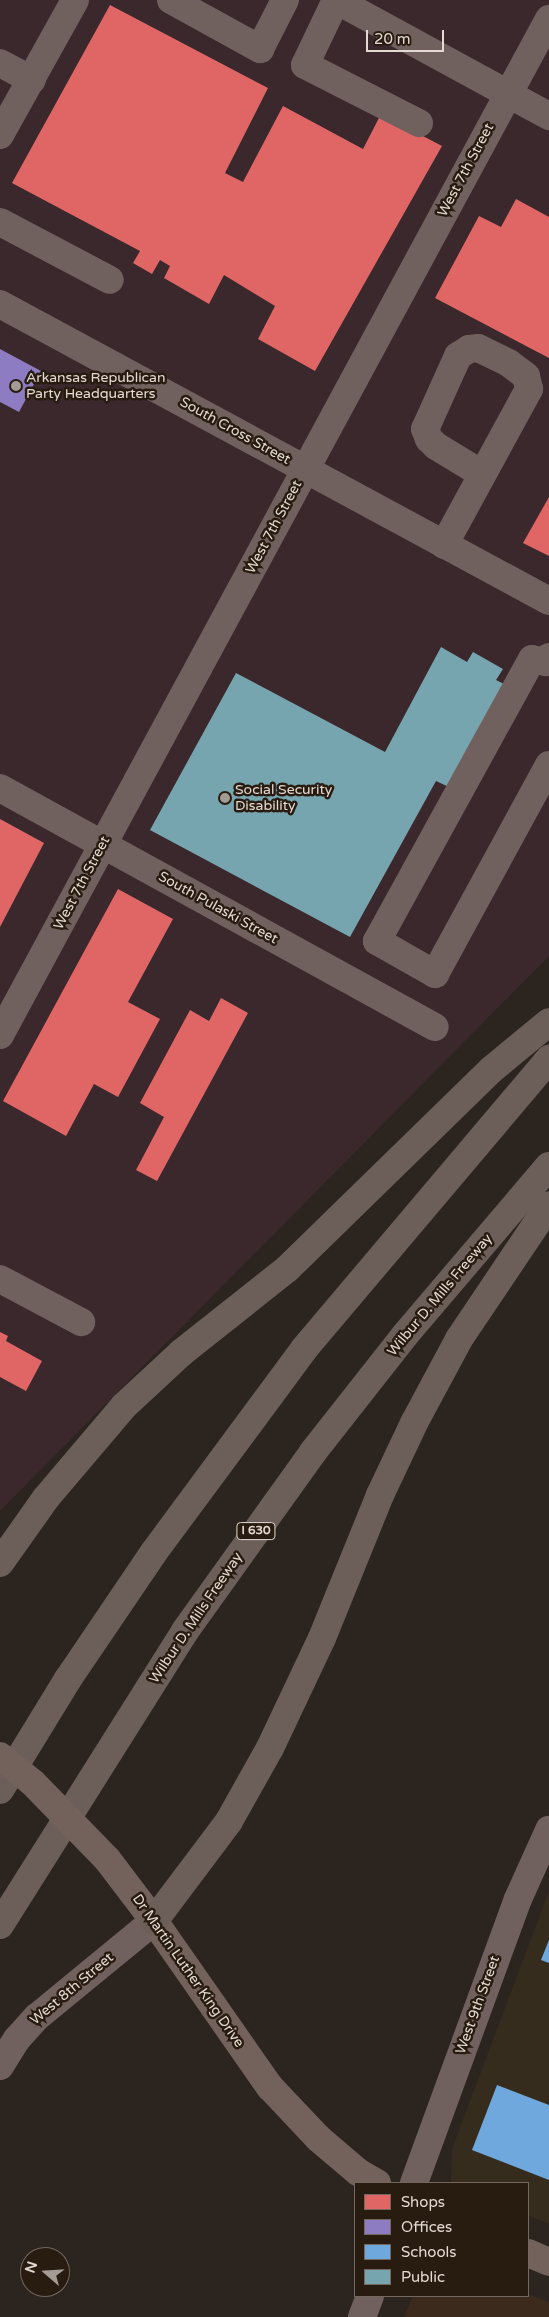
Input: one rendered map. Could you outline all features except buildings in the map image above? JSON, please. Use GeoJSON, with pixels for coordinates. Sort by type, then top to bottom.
{"type":"FeatureCollection","features":[{"type":"Feature","properties":{"kind":"highway"},"geometry":{"type":"LineString","coordinates":[[0,1563],[46,1498],[124,1406],[181,1354],[287,1269],[491,1070],[549,1022]]}},
{"type":"Feature","properties":{"kind":"highway"},"geometry":{"type":"LineString","coordinates":[[0,1790],[68,1679],[154,1552],[304,1349],[549,1059]]}},
{"type":"Feature","properties":{"kind":"highway","name":"Wilbur D. Mills Freeway"},"geometry":{"type":"LineString","coordinates":[[0,1924],[185,1631],[307,1460],[405,1335],[549,1166]]}},
{"type":"Feature","properties":{"kind":"highway"},"geometry":{"type":"LineString","coordinates":[[154,1921],[229,1821],[270,1748],[322,1638],[382,1490],[414,1423],[459,1339],[549,1205]]}},
{"type":"Feature","properties":{"kind":"main road","name":"Dr Martin Luther King Drive"},"geometry":{"type":"LineString","coordinates":[[0,1756],[33,1783],[107,1859],[154,1921],[281,2100],[318,2138],[358,2172],[375,2182]]}},
{"type":"Feature","properties":{"kind":"main road"},"geometry":{"type":"LineString","coordinates":[[529,2253],[549,2262]]}},
{"type":"Feature","properties":{"kind":"street"},"geometry":{"type":"LineString","coordinates":[[0,135],[75,0]]}},
{"type":"Feature","properties":{"kind":"street"},"geometry":{"type":"LineString","coordinates":[[171,0],[260,49],[284,0]]}},
{"type":"Feature","properties":{"kind":"street"},"geometry":{"type":"LineString","coordinates":[[419,123],[305,65],[336,0],[549,116]]}},
{"type":"Feature","properties":{"kind":"street","name":"West 7th Street"},"geometry":{"type":"LineString","coordinates":[[0,1035],[549,18]]}},
{"type":"Feature","properties":{"kind":"street"},"geometry":{"type":"LineString","coordinates":[[0,63],[32,80]]}},
{"type":"Feature","properties":{"kind":"street"},"geometry":{"type":"LineString","coordinates":[[0,222],[110,280]]}},
{"type":"Feature","properties":{"kind":"street","name":"South Cross Street"},"geometry":{"type":"LineString","coordinates":[[0,304],[549,601]]}},
{"type":"Feature","properties":{"kind":"street"},"geometry":{"type":"LineString","coordinates":[[444,545],[482,474]]}},
{"type":"Feature","properties":{"kind":"street"},"geometry":{"type":"LineString","coordinates":[[549,657],[546,662],[532,659],[377,940],[435,974],[549,765]]}},
{"type":"Feature","properties":{"kind":"street","name":"South Pulaski Street"},"geometry":{"type":"LineString","coordinates":[[0,788],[435,1027]]}},
{"type":"Feature","properties":{"kind":"street"},"geometry":{"type":"LineString","coordinates":[[0,1279],[81,1322]]}},
{"type":"Feature","properties":{"kind":"street","name":"West 9th Street"},"geometry":{"type":"LineString","coordinates":[[414,2182],[518,1899],[549,1830]]}},
{"type":"Feature","properties":{"kind":"street","name":"West 8th Street"},"geometry":{"type":"LineString","coordinates":[[0,2066],[16,2039],[36,2016],[154,1921]]}},
{"type":"Feature","properties":{"kind":"street"},"geometry":{"type":"LineString","coordinates":[[362,2317],[370,2297]]}},
{"type":"Feature","properties":{"kind":"shaded area"},"geometry":{"type":"Polygon","coordinates":[[[0,0],[549,0],[549,956],[0,1511],[0,0]]]}},
{"type":"Feature","properties":{"kind":"shaded area"},"geometry":{"type":"Polygon","coordinates":[[[549,1891],[549,2224],[529,2215],[529,2182],[451,2182],[452,2149],[549,1891]]]}},
{"type":"Feature","properties":{"kind":"shaded area"},"geometry":{"type":"Polygon","coordinates":[[[529,2294],[549,2302],[549,2317],[404,2317],[413,2297],[529,2297],[529,2294]]]}},
{"type":"Feature","properties":{"kind":"place","name":"Arkansas Republican Party Headquarters"},"geometry":{"type":"Point","coordinates":[16,386]}},
{"type":"Feature","properties":{"kind":"place","name":"Social Security Disability"},"geometry":{"type":"Point","coordinates":[225,798]}}]}
